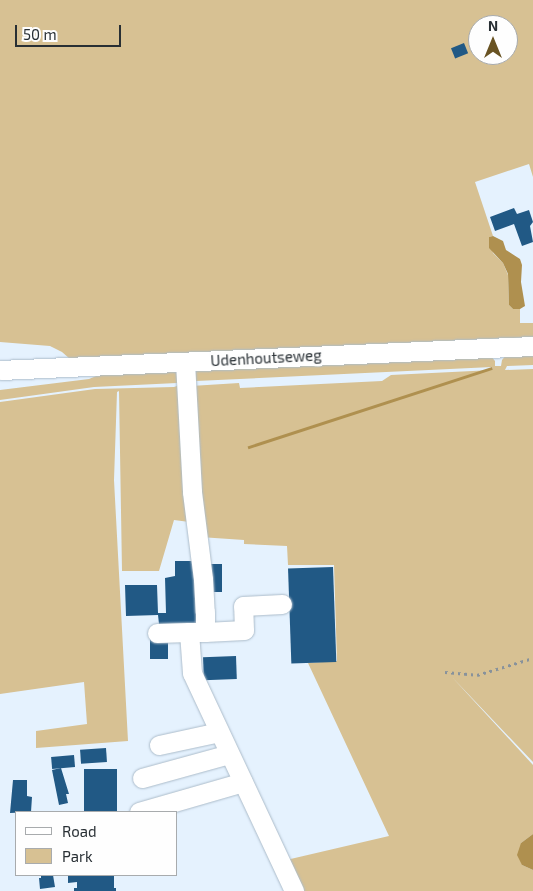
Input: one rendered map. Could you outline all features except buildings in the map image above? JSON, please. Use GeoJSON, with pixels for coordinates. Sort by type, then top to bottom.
{"type":"FeatureCollection","features":[{"type":"Feature","properties":{"kind":"street","name":"Udenhoutseweg"},"geometry":{"type":"LineString","coordinates":[[0,370],[533,346]]}},
{"type":"Feature","properties":{"kind":"street"},"geometry":{"type":"LineString","coordinates":[[185,362],[192,492],[203,579],[192,673],[294,891]]}},
{"type":"Feature","properties":{"kind":"street"},"geometry":{"type":"LineString","coordinates":[[157,633],[244,630],[243,606],[282,604]]}},
{"type":"Feature","properties":{"kind":"street"},"geometry":{"type":"LineString","coordinates":[[159,745],[219,732]]}},
{"type":"Feature","properties":{"kind":"street"},"geometry":{"type":"LineString","coordinates":[[142,778],[229,754]]}},
{"type":"Feature","properties":{"kind":"street"},"geometry":{"type":"LineString","coordinates":[[142,811],[243,782]]}},
{"type":"Feature","properties":{"kind":"path"},"geometry":{"type":"LineString","coordinates":[[445,672],[477,675],[533,658]]}},
{"type":"Feature","properties":{"kind":"green space"},"geometry":{"type":"Polygon","coordinates":[[[0,0],[533,0],[533,177],[529,164],[475,182],[493,236],[489,237],[493,253],[503,263],[508,275],[509,305],[513,309],[520,309],[520,323],[533,323],[533,337],[70,359],[62,352],[50,346],[0,342],[0,0]]]}},
{"type":"Feature","properties":{"kind":"green space"},"geometry":{"type":"Polygon","coordinates":[[[533,353],[533,365],[507,366],[505,370],[533,369],[533,762],[451,676],[533,765],[533,834],[521,843],[522,865],[533,870],[533,891],[298,891],[282,861],[389,836],[308,663],[337,661],[334,565],[288,565],[287,546],[244,544],[244,540],[200,537],[197,523],[174,520],[159,571],[122,571],[119,391],[117,392],[114,480],[128,741],[36,748],[36,731],[87,724],[84,682],[0,694],[0,402],[95,389],[174,387],[177,386],[177,383],[94,387],[0,400],[0,390],[89,379],[101,374],[490,355],[495,361],[495,366],[501,366],[502,360],[507,354],[533,353]],[[492,367],[196,381],[191,386],[239,383],[240,388],[382,381],[391,375],[493,370],[492,367]]]}},
{"type":"Feature","properties":{"kind":"shaded area"},"geometry":{"type":"Polygon","coordinates":[[[493,236],[503,241],[506,250],[520,259],[525,306],[520,309],[513,309],[509,305],[508,274],[503,263],[489,248],[489,237],[493,236]]]}},
{"type":"Feature","properties":{"kind":"shaded area"},"geometry":{"type":"Polygon","coordinates":[[[492,367],[493,370],[249,449],[248,446],[492,367]]]}},
{"type":"Feature","properties":{"kind":"shaded area"},"geometry":{"type":"Polygon","coordinates":[[[533,834],[533,870],[522,865],[517,855],[521,843],[533,834]]]}}]}
